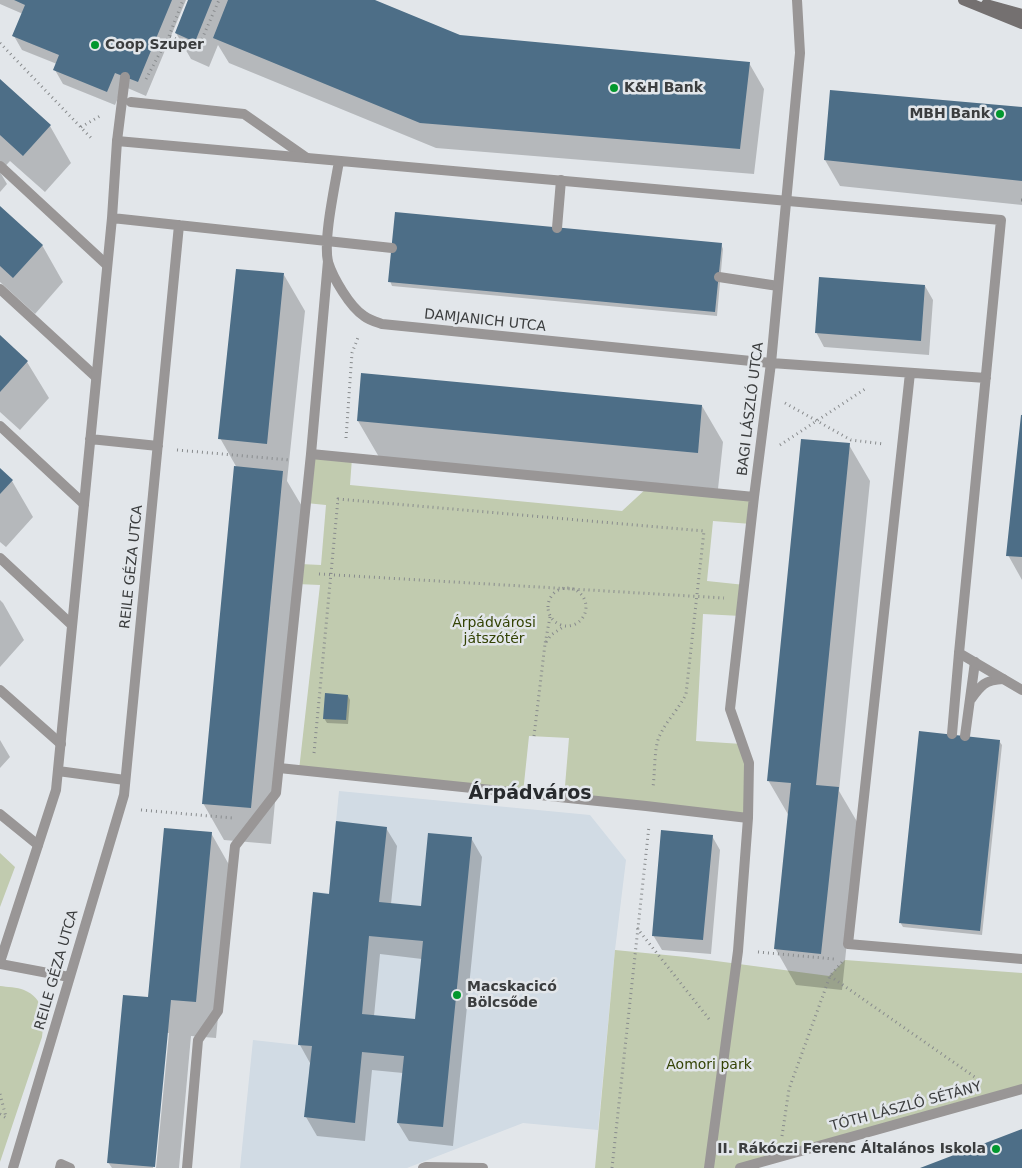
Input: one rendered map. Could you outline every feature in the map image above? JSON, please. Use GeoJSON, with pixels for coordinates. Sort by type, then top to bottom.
{"type":"FeatureCollection","features":[{"type":"Feature","properties":{"kind":"street","name":"BAGI LÁSZLÓ UTCA"},"geometry":{"type":"LineString","coordinates":[[709,1168],[738,951],[748,818],[749,763],[730,709],[771,363],[800,54],[796,0]]}},
{"type":"Feature","properties":{"kind":"street"},"geometry":{"type":"LineString","coordinates":[[963,0],[1022,24]]}},
{"type":"Feature","properties":{"kind":"street"},"geometry":{"type":"LineString","coordinates":[[971,0],[1022,14]]}},
{"type":"Feature","properties":{"kind":"street"},"geometry":{"type":"LineString","coordinates":[[69,977],[0,963],[56,790],[112,218],[117,141],[126,104],[125,77]]}},
{"type":"Feature","properties":{"kind":"street"},"geometry":{"type":"LineString","coordinates":[[126,104],[244,114],[307,158]]}},
{"type":"Feature","properties":{"kind":"street"},"geometry":{"type":"LineString","coordinates":[[117,141],[1001,220],[952,734]]}},
{"type":"Feature","properties":{"kind":"street","name":"DAMJANICH UTCA"},"geometry":{"type":"LineString","coordinates":[[339,161],[327,241],[328,261],[340,287],[352,304],[364,316],[382,324],[771,363],[986,378]]}},
{"type":"Feature","properties":{"kind":"street"},"geometry":{"type":"LineString","coordinates":[[0,166],[107,265]]}},
{"type":"Feature","properties":{"kind":"street"},"geometry":{"type":"LineString","coordinates":[[557,228],[561,180]]}},
{"type":"Feature","properties":{"kind":"street"},"geometry":{"type":"LineString","coordinates":[[112,218],[392,248]]}},
{"type":"Feature","properties":{"kind":"street","name":"REILE GÉZA UTCA"},"geometry":{"type":"LineString","coordinates":[[13,1168],[124,795],[179,225]]}},
{"type":"Feature","properties":{"kind":"street"},"geometry":{"type":"LineString","coordinates":[[187,1168],[198,1040],[218,1010],[235,846],[276,793],[328,261]]}},
{"type":"Feature","properties":{"kind":"street"},"geometry":{"type":"LineString","coordinates":[[719,277],[778,286]]}},
{"type":"Feature","properties":{"kind":"street"},"geometry":{"type":"LineString","coordinates":[[0,289],[96,377]]}},
{"type":"Feature","properties":{"kind":"street"},"geometry":{"type":"LineString","coordinates":[[910,373],[848,944],[1022,959]]}},
{"type":"Feature","properties":{"kind":"street"},"geometry":{"type":"LineString","coordinates":[[0,426],[84,504]]}},
{"type":"Feature","properties":{"kind":"street"},"geometry":{"type":"LineString","coordinates":[[90,439],[158,446]]}},
{"type":"Feature","properties":{"kind":"street"},"geometry":{"type":"LineString","coordinates":[[310,458],[344,457],[754,497]]}},
{"type":"Feature","properties":{"kind":"street"},"geometry":{"type":"LineString","coordinates":[[0,558],[72,625]]}},
{"type":"Feature","properties":{"kind":"street"},"geometry":{"type":"LineString","coordinates":[[959,653],[1022,690]]}},
{"type":"Feature","properties":{"kind":"street"},"geometry":{"type":"LineString","coordinates":[[965,736],[975,662]]}},
{"type":"Feature","properties":{"kind":"street"},"geometry":{"type":"LineString","coordinates":[[970,700],[982,684],[992,679],[1003,679]]}},
{"type":"Feature","properties":{"kind":"street"},"geometry":{"type":"LineString","coordinates":[[0,690],[61,744]]}},
{"type":"Feature","properties":{"kind":"street"},"geometry":{"type":"LineString","coordinates":[[278,768],[651,806],[748,818]]}},
{"type":"Feature","properties":{"kind":"street"},"geometry":{"type":"LineString","coordinates":[[58,771],[125,780]]}},
{"type":"Feature","properties":{"kind":"street"},"geometry":{"type":"LineString","coordinates":[[0,814],[38,845]]}},
{"type":"Feature","properties":{"kind":"street","name":"TÓTH LÁSZLÓ SÉTÁNY"},"geometry":{"type":"LineString","coordinates":[[740,1168],[1022,1089]]}},
{"type":"Feature","properties":{"kind":"street"},"geometry":{"type":"LineString","coordinates":[[60,1168],[61,1164],[70,1168]]}},
{"type":"Feature","properties":{"kind":"street"},"geometry":{"type":"LineString","coordinates":[[422,1168],[483,1168]]}},
{"type":"Feature","properties":{"kind":"path"},"geometry":{"type":"LineString","coordinates":[[81,127],[126,104],[143,84],[169,36],[183,0]]}},
{"type":"Feature","properties":{"kind":"path"},"geometry":{"type":"LineString","coordinates":[[169,36],[198,48],[219,0]]}},
{"type":"Feature","properties":{"kind":"path"},"geometry":{"type":"LineString","coordinates":[[0,43],[93,140]]}},
{"type":"Feature","properties":{"kind":"path"},"geometry":{"type":"LineString","coordinates":[[344,457],[352,353],[360,332]]}},
{"type":"Feature","properties":{"kind":"path"},"geometry":{"type":"LineString","coordinates":[[774,450],[892,372]]}},
{"type":"Feature","properties":{"kind":"path"},"geometry":{"type":"LineString","coordinates":[[778,400],[851,440],[902,446]]}},
{"type":"Feature","properties":{"kind":"path"},"geometry":{"type":"LineString","coordinates":[[176,450],[310,458]]}},
{"type":"Feature","properties":{"kind":"path"},"geometry":{"type":"LineString","coordinates":[[312,772],[338,498],[704,531],[686,694],[658,739],[612,1168]]}},
{"type":"Feature","properties":{"kind":"path"},"geometry":{"type":"LineString","coordinates":[[298,574],[743,599]]}},
{"type":"Feature","properties":{"kind":"path"},"geometry":{"type":"LineString","coordinates":[[534,736],[550,617],[548,611],[550,599],[559,590],[565,588]]}},
{"type":"Feature","properties":{"kind":"path"},"geometry":{"type":"LineString","coordinates":[[550,617],[560,625],[566,626],[572,626],[583,618],[586,607],[582,595],[577,590],[570,588]]}},
{"type":"Feature","properties":{"kind":"path"},"geometry":{"type":"LineString","coordinates":[[545,644],[556,631],[566,626]]}},
{"type":"Feature","properties":{"kind":"path"},"geometry":{"type":"LineString","coordinates":[[141,810],[255,820]]}},
{"type":"Feature","properties":{"kind":"path"},"geometry":{"type":"LineString","coordinates":[[637,927],[726,1042]]}},
{"type":"Feature","properties":{"kind":"path"},"geometry":{"type":"LineString","coordinates":[[738,951],[845,960]]}},
{"type":"Feature","properties":{"kind":"path"},"geometry":{"type":"LineString","coordinates":[[779,1156],[789,1089],[830,976],[1001,1095]]}},
{"type":"Feature","properties":{"kind":"path"},"geometry":{"type":"LineString","coordinates":[[0,1094],[6,1118]]}},
{"type":"Feature","properties":{"kind":"shaded area","name":"Macskacicó Bölcsőde"},"geometry":{"type":"Polygon","coordinates":[[[339,791],[590,815],[626,860],[615,950],[598,1130],[523,1123],[407,1168],[240,1168],[253,1040],[298,1045],[313,892],[329,893],[339,791]]]}},
{"type":"Feature","properties":{"kind":"green space","name":"Árpádvárosi játszótér"},"geometry":{"type":"Polygon","coordinates":[[[311,454],[352,458],[350,485],[622,511],[648,487],[754,497],[751,524],[713,521],[707,581],[745,585],[741,616],[703,614],[696,741],[742,744],[749,763],[748,818],[564,798],[569,738],[529,736],[523,793],[299,770],[320,585],[297,584],[300,564],[321,565],[326,505],[306,503],[311,454]]]}},
{"type":"Feature","properties":{"kind":"green space"},"geometry":{"type":"Polygon","coordinates":[[[0,853],[15,867],[0,907],[0,853]]]}},
{"type":"Feature","properties":{"kind":"green space","name":"Aomori park"},"geometry":{"type":"Polygon","coordinates":[[[615,950],[686,957],[829,976],[845,960],[1022,973],[1022,1089],[740,1168],[595,1168],[615,950]]]}},
{"type":"Feature","properties":{"kind":"green space"},"geometry":{"type":"Polygon","coordinates":[[[0,986],[24,990],[36,998],[42,1009],[43,1023],[42,1037],[0,1162],[0,986]]]}},
{"type":"Feature","properties":{"kind":"building","name":"Coop Szuper"},"geometry":{"type":"Polygon","coordinates":[[[14,0],[172,0],[138,82],[115,73],[107,92],[53,70],[59,55],[12,36],[25,5],[14,0]]]}},
{"type":"Feature","properties":{"kind":"building"},"geometry":{"type":"Polygon","coordinates":[[[188,0],[212,0],[195,42],[175,33],[188,0]]]}},
{"type":"Feature","properties":{"kind":"building"},"geometry":{"type":"Polygon","coordinates":[[[228,0],[375,0],[460,35],[750,62],[740,149],[420,123],[213,38],[228,0]]]}},
{"type":"Feature","properties":{"kind":"building"},"geometry":{"type":"Polygon","coordinates":[[[0,79],[51,125],[23,156],[0,135],[0,79]]]}},
{"type":"Feature","properties":{"kind":"building"},"geometry":{"type":"Polygon","coordinates":[[[830,90],[1022,107],[1022,181],[824,160],[830,90]]]}},
{"type":"Feature","properties":{"kind":"building"},"geometry":{"type":"Polygon","coordinates":[[[0,206],[43,245],[13,278],[0,266],[0,206]]]}},
{"type":"Feature","properties":{"kind":"building"},"geometry":{"type":"Polygon","coordinates":[[[395,212],[722,243],[715,312],[388,282],[395,212]]]}},
{"type":"Feature","properties":{"kind":"building"},"geometry":{"type":"Polygon","coordinates":[[[236,269],[284,273],[267,444],[218,439],[236,269]]]}},
{"type":"Feature","properties":{"kind":"building"},"geometry":{"type":"Polygon","coordinates":[[[819,277],[925,285],[921,341],[815,333],[819,277]]]}},
{"type":"Feature","properties":{"kind":"building"},"geometry":{"type":"Polygon","coordinates":[[[0,335],[28,361],[0,392],[0,335]]]}},
{"type":"Feature","properties":{"kind":"building"},"geometry":{"type":"Polygon","coordinates":[[[361,373],[702,405],[698,453],[357,421],[361,373]]]}},
{"type":"Feature","properties":{"kind":"building"},"geometry":{"type":"Polygon","coordinates":[[[1022,415],[1022,557],[1006,556],[1022,415]]]}},
{"type":"Feature","properties":{"kind":"building"},"geometry":{"type":"Polygon","coordinates":[[[801,439],[850,443],[816,785],[839,787],[821,954],[774,949],[791,783],[767,781],[801,439]]]}},
{"type":"Feature","properties":{"kind":"building"},"geometry":{"type":"Polygon","coordinates":[[[234,466],[283,471],[251,808],[202,804],[234,466]]]}},
{"type":"Feature","properties":{"kind":"building"},"geometry":{"type":"Polygon","coordinates":[[[0,468],[13,480],[0,494],[0,468]]]}},
{"type":"Feature","properties":{"kind":"building"},"geometry":{"type":"Polygon","coordinates":[[[325,693],[348,695],[346,720],[323,719],[325,693]]]}},
{"type":"Feature","properties":{"kind":"building"},"geometry":{"type":"Polygon","coordinates":[[[919,731],[1000,740],[980,931],[899,923],[919,731]]]}},
{"type":"Feature","properties":{"kind":"building"},"geometry":{"type":"Polygon","coordinates":[[[336,821],[387,827],[379,902],[421,906],[428,833],[472,837],[443,1127],[397,1123],[404,1056],[362,1052],[355,1123],[304,1117],[312,1046],[298,1045],[313,892],[329,894],[336,821]],[[369,936],[362,1014],[415,1019],[423,941],[369,936]]]}},
{"type":"Feature","properties":{"kind":"building"},"geometry":{"type":"Polygon","coordinates":[[[164,828],[212,832],[196,1002],[171,1000],[155,1167],[107,1163],[123,995],[148,997],[164,828]]]}},
{"type":"Feature","properties":{"kind":"building"},"geometry":{"type":"Polygon","coordinates":[[[661,830],[713,835],[703,940],[652,936],[661,830]]]}},
{"type":"Feature","properties":{"kind":"building","name":"II. Rákóczi Ferenc Általános Iskola"},"geometry":{"type":"Polygon","coordinates":[[[1022,1129],[1022,1168],[920,1168],[1022,1129]]]}},
{"type":"Feature","properties":{"kind":"place","name":"Coop Szuper"},"geometry":{"type":"Point","coordinates":[95,45]}},
{"type":"Feature","properties":{"kind":"place","name":"K&H Bank"},"geometry":{"type":"Point","coordinates":[614,88]}},
{"type":"Feature","properties":{"kind":"place","name":"MBH Bank"},"geometry":{"type":"Point","coordinates":[1000,114]}},
{"type":"Feature","properties":{"kind":"place","name":"Macskacicó Bölcsőde"},"geometry":{"type":"Point","coordinates":[457,995]}},
{"type":"Feature","properties":{"kind":"place","name":"II. Rákóczi Ferenc Általános Iskola"},"geometry":{"type":"Point","coordinates":[996,1149]}},
{"type":"Feature","properties":{"kind":"district","name":"Árpádváros"},"geometry":{"type":"Point","coordinates":[530,794]}}]}
